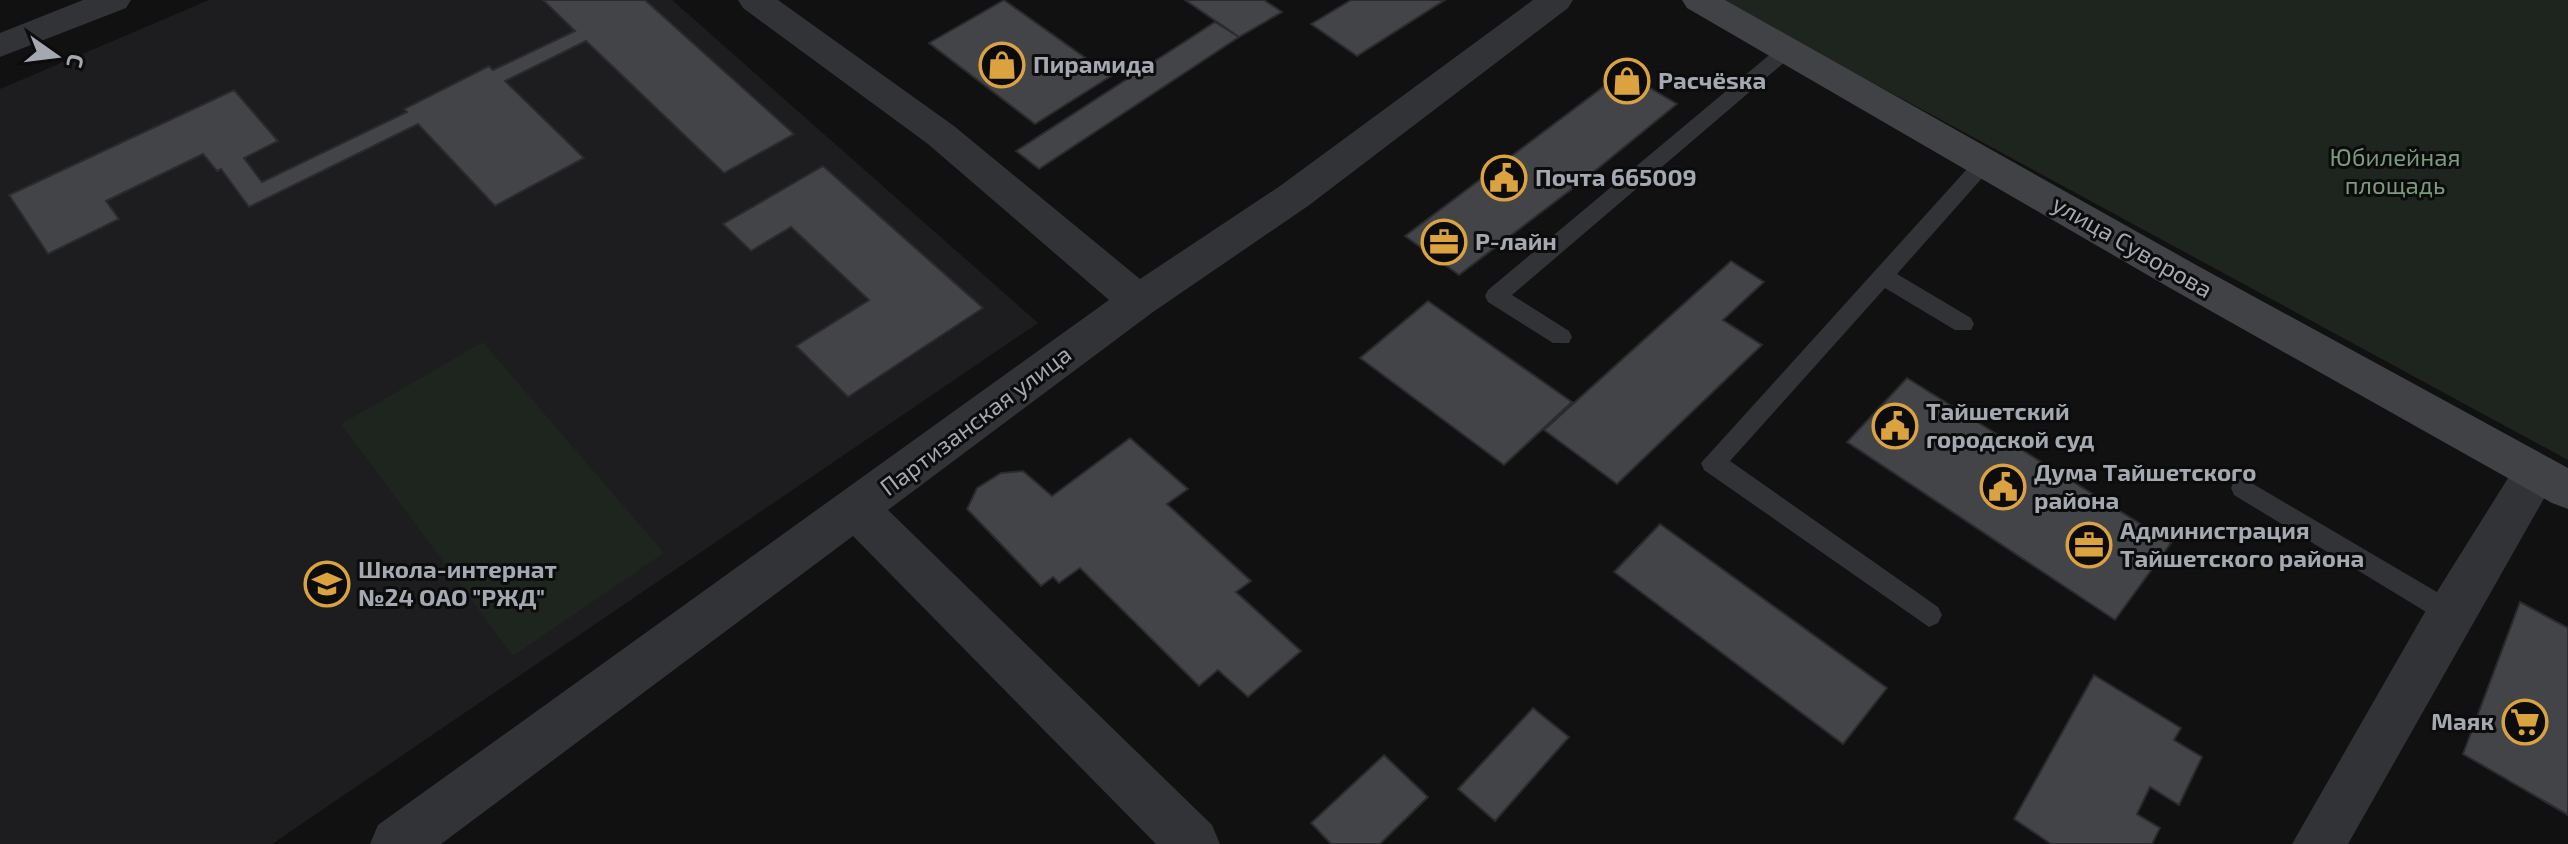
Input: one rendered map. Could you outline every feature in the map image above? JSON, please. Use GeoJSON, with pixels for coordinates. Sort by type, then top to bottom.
{"type":"FeatureCollection","features":[{"type":"Feature","properties":{"kind":"street"},"geometry":{"type":"LineString","coordinates":[[0,46],[114,0]]}},
{"type":"Feature","properties":{"kind":"street"},"geometry":{"type":"LineString","coordinates":[[755,0],[941,135],[1138,301]]}},
{"type":"Feature","properties":{"kind":"street","name":"Партизанская улица"},"geometry":{"type":"LineString","coordinates":[[397,844],[1138,301],[1294,196],[1556,0]]}},
{"type":"Feature","properties":{"kind":"street","name":"улица Суворова"},"geometry":{"type":"LineString","coordinates":[[1699,0],[2552,481]]}},
{"type":"Feature","properties":{"kind":"street"},"geometry":{"type":"LineString","coordinates":[[2319,844],[2450,613],[2552,481]]}},
{"type":"Feature","properties":{"kind":"street"},"geometry":{"type":"LineString","coordinates":[[857,509],[1193,844]]}},
{"type":"Feature","properties":{"kind":"lane"},"geometry":{"type":"LineString","coordinates":[[1561,337],[1496,296],[1787,50]]}},
{"type":"Feature","properties":{"kind":"lane"},"geometry":{"type":"LineString","coordinates":[[1929,615],[1713,463],[1984,163]]}},
{"type":"Feature","properties":{"kind":"lane"},"geometry":{"type":"LineString","coordinates":[[1881,275],[1963,324]]}},
{"type":"Feature","properties":{"kind":"lane"},"geometry":{"type":"LineString","coordinates":[[2243,488],[2450,613]]}},
{"type":"Feature","properties":{"kind":"shaded area","name":"Школа-интернат №24 ОАО \"РЖД\""},"geometry":{"type":"Polygon","coordinates":[[[209,0],[672,0],[1038,323],[272,844],[0,844],[0,89],[209,0]]]}},
{"type":"Feature","properties":{"kind":"green space","name":"Юбилейная площадь"},"geometry":{"type":"Polygon","coordinates":[[[1720,0],[2568,0],[2568,460],[1720,0]]]}},
{"type":"Feature","properties":{"kind":"green space"},"geometry":{"type":"Polygon","coordinates":[[[483,342],[664,553],[513,656],[341,424],[483,342]]]}},
{"type":"Feature","properties":{"kind":"building"},"geometry":{"type":"Polygon","coordinates":[[[543,0],[645,0],[794,134],[724,173],[586,41],[505,81],[584,158],[495,206],[418,124],[249,207],[221,169],[217,171],[203,154],[106,201],[119,219],[48,254],[9,195],[234,90],[278,141],[244,158],[262,182],[407,112],[404,109],[489,66],[493,70],[575,31],[543,0]]]}},
{"type":"Feature","properties":{"kind":"building"},"geometry":{"type":"Polygon","coordinates":[[[1004,0],[1111,76],[1035,124],[929,43],[1004,0]]]}},
{"type":"Feature","properties":{"kind":"building"},"geometry":{"type":"Polygon","coordinates":[[[1185,0],[1264,0],[1282,12],[1239,37],[1185,0]]]}},
{"type":"Feature","properties":{"kind":"building"},"geometry":{"type":"Polygon","coordinates":[[[1351,0],[1445,0],[1357,56],[1311,24],[1351,0]]]}},
{"type":"Feature","properties":{"kind":"building"},"geometry":{"type":"Polygon","coordinates":[[[1215,22],[1239,37],[1039,169],[1016,151],[1215,22]]]}},
{"type":"Feature","properties":{"kind":"building"},"geometry":{"type":"Polygon","coordinates":[[[1623,72],[1677,104],[1459,275],[1405,236],[1623,72]]]}},
{"type":"Feature","properties":{"kind":"building"},"geometry":{"type":"Polygon","coordinates":[[[823,166],[983,308],[848,397],[796,346],[869,300],[791,227],[751,251],[723,224],[823,166]]]}},
{"type":"Feature","properties":{"kind":"building"},"geometry":{"type":"Polygon","coordinates":[[[1731,261],[1764,282],[1723,320],[1762,345],[1617,484],[1544,430],[1731,261]]]}},
{"type":"Feature","properties":{"kind":"building"},"geometry":{"type":"Polygon","coordinates":[[[1428,301],[1572,402],[1504,465],[1360,358],[1428,301]]]}},
{"type":"Feature","properties":{"kind":"building"},"geometry":{"type":"Polygon","coordinates":[[[1907,378],[2171,543],[2115,620],[1847,442],[1907,378]]]}},
{"type":"Feature","properties":{"kind":"building"},"geometry":{"type":"Polygon","coordinates":[[[1130,438],[1188,489],[1167,504],[1251,581],[1236,592],[1301,651],[1248,697],[1218,670],[1199,686],[1080,568],[1059,583],[1053,577],[1041,586],[967,509],[977,488],[1001,473],[1023,471],[1052,496],[1130,438]]]}},
{"type":"Feature","properties":{"kind":"building"},"geometry":{"type":"Polygon","coordinates":[[[1660,524],[1887,688],[1843,744],[1614,572],[1660,524]]]}},
{"type":"Feature","properties":{"kind":"building"},"geometry":{"type":"Polygon","coordinates":[[[2520,602],[2568,628],[2568,815],[2463,754],[2520,602]]]}},
{"type":"Feature","properties":{"kind":"building"},"geometry":{"type":"Polygon","coordinates":[[[2094,675],[2181,728],[2174,740],[2202,757],[2179,805],[2150,787],[2137,814],[2160,828],[2152,844],[2051,844],[2014,819],[2094,675]]]}},
{"type":"Feature","properties":{"kind":"building"},"geometry":{"type":"Polygon","coordinates":[[[1533,708],[1569,737],[1495,821],[1458,789],[1533,708]]]}},
{"type":"Feature","properties":{"kind":"building"},"geometry":{"type":"Polygon","coordinates":[[[1384,755],[1428,797],[1380,844],[1331,844],[1311,823],[1384,755]]]}},
{"type":"Feature","properties":{"kind":"place","name":"Пирамида"},"geometry":{"type":"Point","coordinates":[1002,65]}},
{"type":"Feature","properties":{"kind":"place","name":"Расчёsка"},"geometry":{"type":"Point","coordinates":[1627,81]}},
{"type":"Feature","properties":{"kind":"place","name":"Почта 665009"},"geometry":{"type":"Point","coordinates":[1504,178]}},
{"type":"Feature","properties":{"kind":"place","name":"Р-лайн"},"geometry":{"type":"Point","coordinates":[1444,242]}},
{"type":"Feature","properties":{"kind":"place","name":"Тайшетский городской суд"},"geometry":{"type":"Point","coordinates":[1895,426]}},
{"type":"Feature","properties":{"kind":"place","name":"Дума Тайшетского района"},"geometry":{"type":"Point","coordinates":[2003,487]}},
{"type":"Feature","properties":{"kind":"place","name":"Администрация Тайшетского района"},"geometry":{"type":"Point","coordinates":[2089,545]}},
{"type":"Feature","properties":{"kind":"place","name":"Школа-интернат №24 ОАО \"РЖД\""},"geometry":{"type":"Point","coordinates":[327,584]}},
{"type":"Feature","properties":{"kind":"place","name":"Маяк"},"geometry":{"type":"Point","coordinates":[2525,722]}}]}
